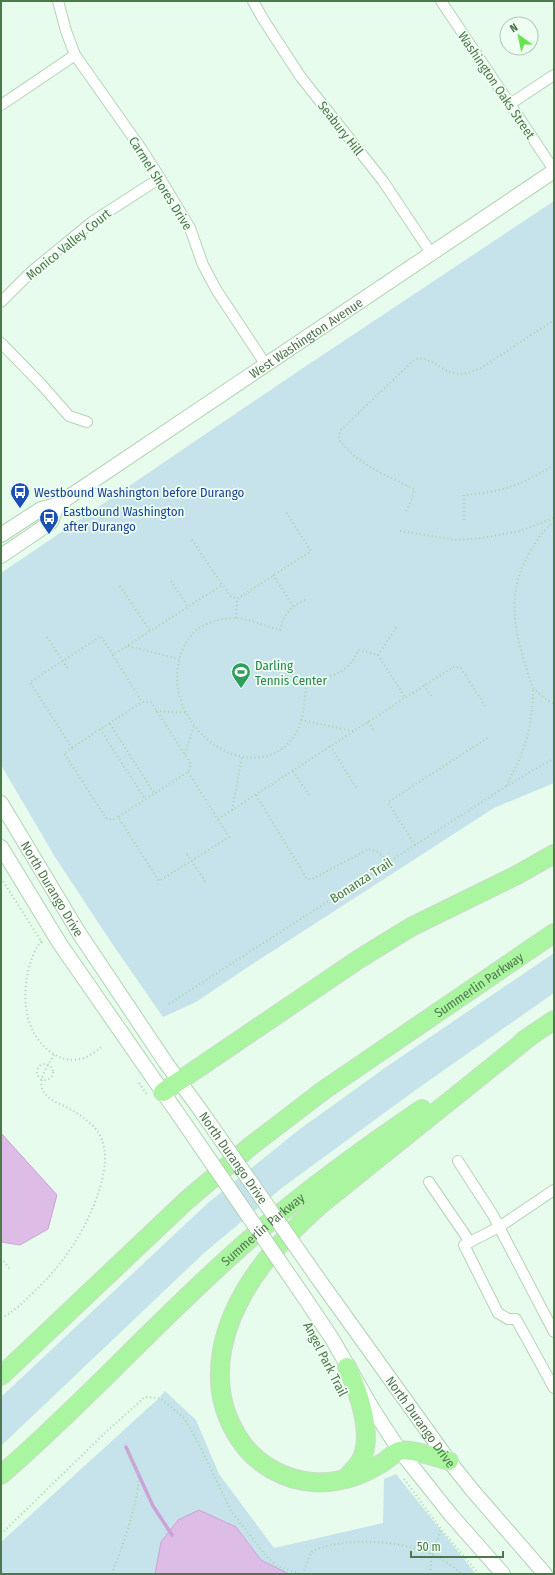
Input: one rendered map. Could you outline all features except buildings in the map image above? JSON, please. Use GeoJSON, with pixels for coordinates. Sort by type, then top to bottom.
{"type":"FeatureCollection","features":[{"type":"Feature","properties":{"kind":"highway"},"geometry":{"type":"LineString","coordinates":[[163,1092],[359,959],[411,927],[517,875],[554,854]]}},
{"type":"Feature","properties":{"kind":"highway","name":"Summerlin Parkway"},"geometry":{"type":"LineString","coordinates":[[1,1376],[187,1200],[252,1145],[324,1090],[554,933]]}},
{"type":"Feature","properties":{"kind":"highway","name":"Summerlin Parkway"},"geometry":{"type":"LineString","coordinates":[[1,1475],[256,1234],[310,1190],[380,1138],[554,1020]]}},
{"type":"Feature","properties":{"kind":"highway"},"geometry":{"type":"LineString","coordinates":[[449,1461],[416,1452],[400,1451],[370,1470],[358,1476],[344,1480],[326,1483],[314,1482],[291,1478],[280,1474],[253,1455],[235,1433],[228,1421],[220,1391],[219,1374],[223,1346],[233,1314],[260,1269],[281,1243],[302,1221],[533,1034]]}},
{"type":"Feature","properties":{"kind":"highway"},"geometry":{"type":"LineString","coordinates":[[344,1480],[361,1459],[365,1443],[362,1409],[358,1391],[347,1367]]}},
{"type":"Feature","properties":{"kind":"main road","name":"West Washington Avenue"},"geometry":{"type":"LineString","coordinates":[[1,535],[40,509],[57,505],[554,170]]}},
{"type":"Feature","properties":{"kind":"main road"},"geometry":{"type":"LineString","coordinates":[[1,556],[51,522],[57,505]]}},
{"type":"Feature","properties":{"kind":"main road","name":"North Durango Drive"},"geometry":{"type":"LineString","coordinates":[[1,803],[79,933],[179,1081],[449,1461],[492,1514],[545,1574]]}},
{"type":"Feature","properties":{"kind":"main road","name":"North Durango Drive"},"geometry":{"type":"LineString","coordinates":[[1,847],[60,944],[331,1337],[347,1367],[400,1451],[450,1515],[503,1574]]}},
{"type":"Feature","properties":{"kind":"street","name":"Carmel Shores Drive"},"geometry":{"type":"LineString","coordinates":[[58,1],[66,31],[75,55],[160,178],[190,228],[203,265],[217,291],[266,365]]}},
{"type":"Feature","properties":{"kind":"street","name":"Seabury Hill"},"geometry":{"type":"LineString","coordinates":[[253,1],[300,76],[383,181],[431,253]]}},
{"type":"Feature","properties":{"kind":"street","name":"Washington Oaks Street"},"geometry":{"type":"LineString","coordinates":[[441,1],[554,170]]}},
{"type":"Feature","properties":{"kind":"street"},"geometry":{"type":"LineString","coordinates":[[1,105],[75,55]]}},
{"type":"Feature","properties":{"kind":"street"},"geometry":{"type":"LineString","coordinates":[[510,104],[554,75]]}},
{"type":"Feature","properties":{"kind":"street","name":"Monico Valley Court"},"geometry":{"type":"LineString","coordinates":[[1,302],[31,272],[92,222],[160,178]]}},
{"type":"Feature","properties":{"kind":"street"},"geometry":{"type":"LineString","coordinates":[[1,343],[41,384],[69,416],[87,422]]}},
{"type":"Feature","properties":{"kind":"street"},"geometry":{"type":"LineString","coordinates":[[458,1161],[493,1215],[554,1332]]}},
{"type":"Feature","properties":{"kind":"street"},"geometry":{"type":"LineString","coordinates":[[429,1182],[470,1242]]}},
{"type":"Feature","properties":{"kind":"street"},"geometry":{"type":"LineString","coordinates":[[554,1190],[499,1227],[464,1245],[498,1313],[508,1319],[516,1320],[554,1388]]}},
{"type":"Feature","properties":{"kind":"path"},"geometry":{"type":"LineString","coordinates":[[406,511],[412,499],[414,489],[386,477],[354,455],[340,441],[339,435],[341,430],[414,360],[425,357],[442,368],[452,372],[459,374],[470,372],[481,368],[554,320]]}},
{"type":"Feature","properties":{"kind":"path"},"geometry":{"type":"LineString","coordinates":[[464,520],[464,495],[491,492],[518,485],[554,465]]}},
{"type":"Feature","properties":{"kind":"path"},"geometry":{"type":"LineString","coordinates":[[237,599],[311,551],[285,511]]}},
{"type":"Feature","properties":{"kind":"path"},"geometry":{"type":"LineString","coordinates":[[400,531],[457,540],[482,538],[520,531],[554,518]]}},
{"type":"Feature","properties":{"kind":"path"},"geometry":{"type":"LineString","coordinates":[[505,787],[527,742],[533,707],[533,688],[521,652],[515,622],[514,604],[516,588],[520,572],[531,550],[537,540],[554,522]]}},
{"type":"Feature","properties":{"kind":"path"},"geometry":{"type":"LineString","coordinates":[[192,540],[230,596],[237,599]]}},
{"type":"Feature","properties":{"kind":"path"},"geometry":{"type":"LineString","coordinates":[[273,575],[293,606]]}},
{"type":"Feature","properties":{"kind":"path"},"geometry":{"type":"LineString","coordinates":[[171,581],[188,607]]}},
{"type":"Feature","properties":{"kind":"path"},"geometry":{"type":"LineString","coordinates":[[113,656],[222,585]]}},
{"type":"Feature","properties":{"kind":"path"},"geometry":{"type":"LineString","coordinates":[[120,586],[150,631]]}},
{"type":"Feature","properties":{"kind":"path"},"geometry":{"type":"LineString","coordinates":[[236,618],[237,599]]}},
{"type":"Feature","properties":{"kind":"path"},"geometry":{"type":"LineString","coordinates":[[305,600],[293,606],[285,614],[280,630],[236,618],[212,622],[204,625],[188,639],[177,668],[178,690],[187,713],[194,725],[213,744],[224,751],[242,757],[261,757],[280,750],[293,738],[301,720],[307,676],[327,678],[335,675],[342,671],[351,662],[358,650],[378,655],[405,697]]}},
{"type":"Feature","properties":{"kind":"path"},"geometry":{"type":"LineString","coordinates":[[378,655],[398,625]]}},
{"type":"Feature","properties":{"kind":"path"},"geometry":{"type":"LineString","coordinates":[[72,748],[30,682],[101,636],[142,702]]}},
{"type":"Feature","properties":{"kind":"path"},"geometry":{"type":"LineString","coordinates":[[47,637],[68,669]]}},
{"type":"Feature","properties":{"kind":"path"},"geometry":{"type":"LineString","coordinates":[[128,646],[179,660]]}},
{"type":"Feature","properties":{"kind":"path"},"geometry":{"type":"LineString","coordinates":[[218,819],[453,667],[461,668],[485,706]]}},
{"type":"Feature","properties":{"kind":"path"},"geometry":{"type":"LineString","coordinates":[[424,686],[431,696]]}},
{"type":"Feature","properties":{"kind":"path"},"geometry":{"type":"LineString","coordinates":[[533,688],[554,704]]}},
{"type":"Feature","properties":{"kind":"path"},"geometry":{"type":"LineString","coordinates":[[142,702],[151,702],[191,764],[188,772],[112,820],[106,818],[64,753],[142,702]]}},
{"type":"Feature","properties":{"kind":"path"},"geometry":{"type":"LineString","coordinates":[[156,711],[187,713]]}},
{"type":"Feature","properties":{"kind":"path"},"geometry":{"type":"LineString","coordinates":[[301,720],[354,731]]}},
{"type":"Feature","properties":{"kind":"path"},"geometry":{"type":"LineString","coordinates":[[368,722],[375,732]]}},
{"type":"Feature","properties":{"kind":"path"},"geometry":{"type":"LineString","coordinates":[[110,724],[154,793]]}},
{"type":"Feature","properties":{"kind":"path"},"geometry":{"type":"LineString","coordinates":[[184,754],[194,725]]}},
{"type":"Feature","properties":{"kind":"path"},"geometry":{"type":"LineString","coordinates":[[100,729],[145,799]]}},
{"type":"Feature","properties":{"kind":"path"},"geometry":{"type":"LineString","coordinates":[[415,845],[388,802],[489,737]]}},
{"type":"Feature","properties":{"kind":"path"},"geometry":{"type":"LineString","coordinates":[[330,746],[357,789]]}},
{"type":"Feature","properties":{"kind":"path"},"geometry":{"type":"LineString","coordinates":[[232,810],[242,757]]}},
{"type":"Feature","properties":{"kind":"path","name":"Bonanza Trail"},"geometry":{"type":"LineString","coordinates":[[169,1004],[505,787],[554,758]]}},
{"type":"Feature","properties":{"kind":"path"},"geometry":{"type":"LineString","coordinates":[[292,771],[309,795]]}},
{"type":"Feature","properties":{"kind":"path"},"geometry":{"type":"LineString","coordinates":[[118,817],[159,881],[229,837],[188,772]]}},
{"type":"Feature","properties":{"kind":"path"},"geometry":{"type":"LineString","coordinates":[[256,795],[307,879],[312,879],[368,849],[376,851],[390,862]]}},
{"type":"Feature","properties":{"kind":"path"},"geometry":{"type":"LineString","coordinates":[[187,854],[206,883]]}},
{"type":"Feature","properties":{"kind":"path"},"geometry":{"type":"LineString","coordinates":[[41,941],[30,960],[27,975],[27,1014],[31,1029],[38,1040],[61,1058],[70,1060],[85,1058],[102,1047]]}},
{"type":"Feature","properties":{"kind":"path"},"geometry":{"type":"LineString","coordinates":[[1,1318],[13,1311],[50,1276],[74,1245],[92,1211],[105,1167],[106,1156],[98,1132],[75,1111],[55,1101],[46,1094],[41,1086],[42,1079],[54,1054]]}},
{"type":"Feature","properties":{"kind":"path"},"geometry":{"type":"LineString","coordinates":[[44,1064],[49,1065],[52,1069],[51,1077],[47,1080],[42,1079],[38,1076],[38,1068],[44,1064]]}},
{"type":"Feature","properties":{"kind":"path"},"geometry":{"type":"LineString","coordinates":[[1,1258],[10,1269]]}},
{"type":"Feature","properties":{"kind":"path"},"geometry":{"type":"LineString","coordinates":[[1,1534],[107,1431],[145,1397],[160,1398],[184,1418],[198,1442],[231,1510],[266,1556],[277,1566],[302,1574],[311,1552],[322,1547],[359,1542],[409,1547],[432,1554],[462,1574]]}},
{"type":"Feature","properties":{"kind":"path"},"geometry":{"type":"LineString","coordinates":[[112,1574],[128,1530],[138,1489],[137,1469],[126,1450]]}},
{"type":"Feature","properties":{"kind":"path"},"geometry":{"type":"LineString","coordinates":[[400,1474],[441,1529],[479,1574]]}},
{"type":"Feature","properties":{"kind":"path"},"geometry":{"type":"LineString","coordinates":[[430,1574],[432,1554],[441,1529]]}},
{"type":"Feature","properties":{"kind":"shaded area"},"geometry":{"type":"Polygon","coordinates":[[[554,201],[554,783],[494,808],[196,1002],[163,1017],[55,857],[1,765],[1,573],[300,370],[554,201]]]}},
{"type":"Feature","properties":{"kind":"shaded area"},"geometry":{"type":"Polygon","coordinates":[[[554,953],[554,993],[417,1089],[283,1187],[204,1253],[1,1446],[1,1397],[209,1202],[300,1129],[389,1065],[554,953]]]}},
{"type":"Feature","properties":{"kind":"shaded area"},"geometry":{"type":"Polygon","coordinates":[[[1,1133],[57,1195],[48,1229],[20,1245],[1,1242],[1,1133]]]}},
{"type":"Feature","properties":{"kind":"shaded area"},"geometry":{"type":"Polygon","coordinates":[[[165,1391],[196,1420],[219,1474],[274,1548],[383,1523],[384,1479],[396,1474],[476,1574],[1,1574],[1,1542],[165,1391]]]}},
{"type":"Feature","properties":{"kind":"shaded area"},"geometry":{"type":"Polygon","coordinates":[[[199,1510],[236,1527],[261,1560],[289,1574],[155,1574],[161,1542],[178,1520],[199,1510]]]}},
{"type":"Feature","properties":{"kind":"waterway"},"geometry":{"type":"LineString","coordinates":[[126,1447],[153,1506],[172,1535]]}},
{"type":"Feature","properties":{"kind":"place","name":"Westbound Washington before Durango"},"geometry":{"type":"Point","coordinates":[20,509]}},
{"type":"Feature","properties":{"kind":"place","name":"Eastbound Washington after Durango"},"geometry":{"type":"Point","coordinates":[49,535]}},
{"type":"Feature","properties":{"kind":"place","name":"Darling Tennis Center"},"geometry":{"type":"Point","coordinates":[241,689]}}]}
